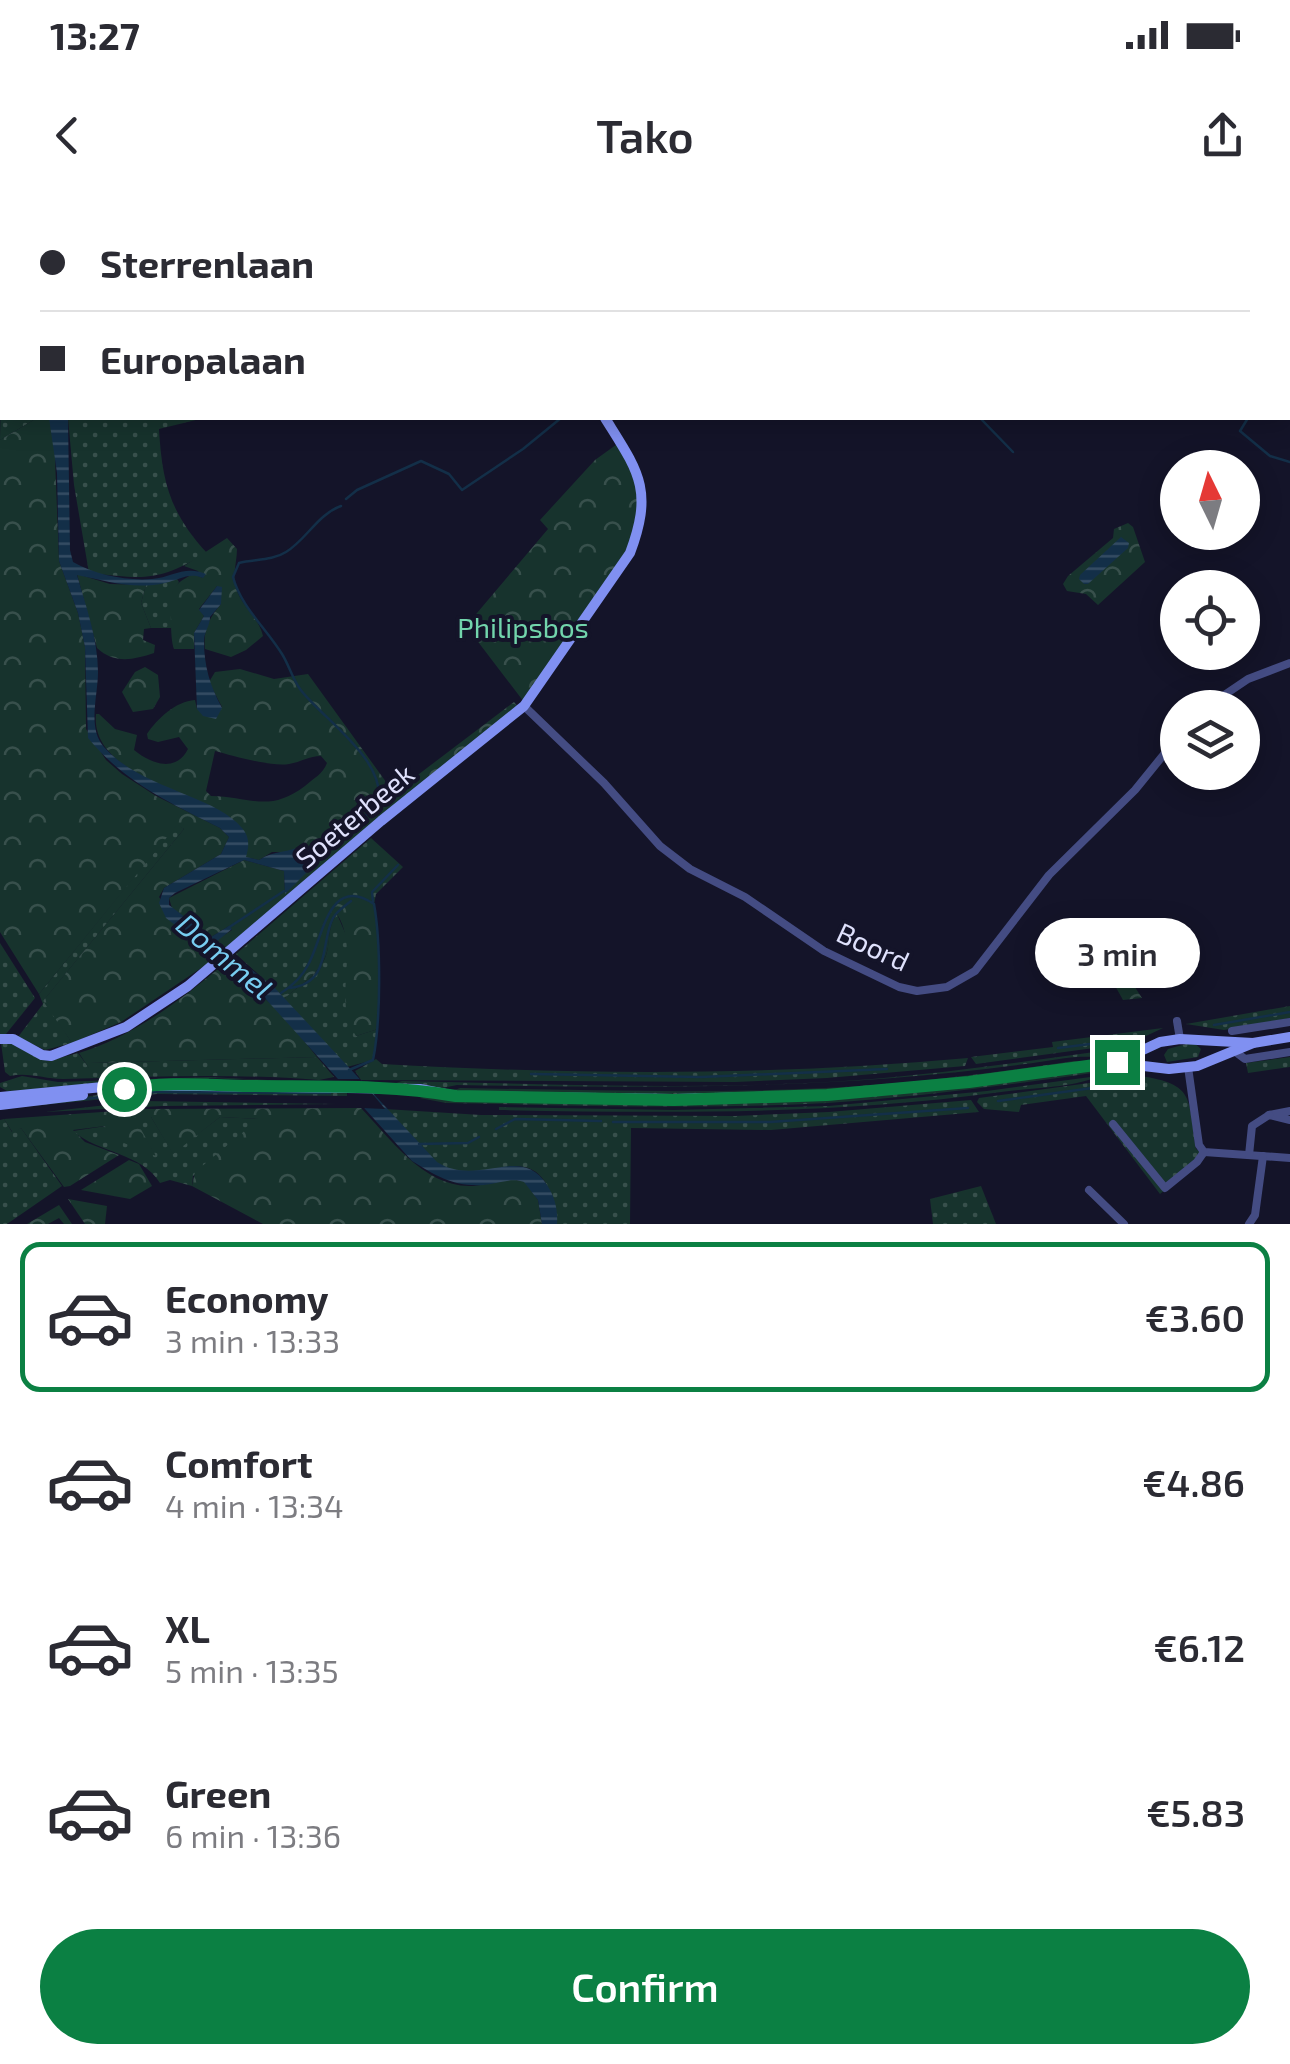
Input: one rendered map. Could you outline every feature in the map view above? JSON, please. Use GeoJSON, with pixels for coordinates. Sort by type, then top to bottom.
{"type":"FeatureCollection","features":[{"type":"Feature","properties":{"kind":"main road","name":"Soeterbeek"},"geometry":{"type":"LineString","coordinates":[[0,1039],[13,1039],[46,1056],[101,1038],[148,1013],[217,963],[524,706],[630,553],[640,526],[642,487],[631,459],[606,420]]}},
{"type":"Feature","properties":{"kind":"main road"},"geometry":{"type":"LineString","coordinates":[[1117,1062],[1169,1069],[1192,1067],[1253,1043],[1290,1037]]}},
{"type":"Feature","properties":{"kind":"main road"},"geometry":{"type":"LineString","coordinates":[[1192,1067],[1207,1052],[1198,1038]]}},
{"type":"Feature","properties":{"kind":"main road"},"geometry":{"type":"LineString","coordinates":[[1169,1069],[1160,1061],[1159,1054],[1175,1040]]}},
{"type":"Feature","properties":{"kind":"main road"},"geometry":{"type":"LineString","coordinates":[[0,1101],[138,1086],[420,1089],[456,1096],[674,1100],[785,1097],[930,1087],[1117,1062],[1175,1040],[1253,1043]]}},
{"type":"Feature","properties":{"kind":"street"},"geometry":{"type":"LineString","coordinates":[[1231,690],[1248,678],[1290,663]]}},
{"type":"Feature","properties":{"kind":"street","name":"Boord"},"geometry":{"type":"LineString","coordinates":[[524,706],[604,783],[660,846],[690,868],[744,897],[824,951],[899,987],[917,990],[947,987],[975,971],[1048,875],[1135,790],[1160,759]]}},
{"type":"Feature","properties":{"kind":"street"},"geometry":{"type":"LineString","coordinates":[[1175,1040],[1177,1021]]}},
{"type":"Feature","properties":{"kind":"street"},"geometry":{"type":"LineString","coordinates":[[1232,1031],[1290,1022]]}},
{"type":"Feature","properties":{"kind":"street"},"geometry":{"type":"LineString","coordinates":[[1233,1050],[1245,1059],[1290,1052]]}},
{"type":"Feature","properties":{"kind":"street"},"geometry":{"type":"LineString","coordinates":[[1192,1067],[1198,1145],[1204,1152],[1290,1158]]}},
{"type":"Feature","properties":{"kind":"street"},"geometry":{"type":"LineString","coordinates":[[1249,1155],[1252,1126],[1268,1115],[1290,1111]]}},
{"type":"Feature","properties":{"kind":"street"},"geometry":{"type":"LineString","coordinates":[[1268,1115],[1290,1120]]}},
{"type":"Feature","properties":{"kind":"street"},"geometry":{"type":"LineString","coordinates":[[1113,1124],[1165,1188],[1204,1152]]}},
{"type":"Feature","properties":{"kind":"street"},"geometry":{"type":"LineString","coordinates":[[1249,1224],[1254,1215],[1262,1156]]}},
{"type":"Feature","properties":{"kind":"street"},"geometry":{"type":"LineString","coordinates":[[1089,1190],[1124,1224]]}},
{"type":"Feature","properties":{"kind":"green space"},"geometry":{"type":"Polygon","coordinates":[[[0,420],[34,420],[0,440],[0,420]]]}},
{"type":"Feature","properties":{"kind":"green space"},"geometry":{"type":"Polygon","coordinates":[[[34,420],[50,420],[54,433],[59,561],[78,613],[85,647],[86,729],[106,760],[122,774],[220,828],[229,837],[221,854],[164,888],[159,897],[187,937],[216,958],[121,1022],[72,1043],[43,1001],[184,829],[177,825],[39,994],[0,932],[0,440],[34,420]]]}},
{"type":"Feature","properties":{"kind":"green space"},"geometry":{"type":"Polygon","coordinates":[[[68,420],[196,420],[159,429],[170,496],[184,524],[207,553],[163,574],[89,573],[68,420]]]}},
{"type":"Feature","properties":{"kind":"green space","name":"Philipsbos"},"geometry":{"type":"Polygon","coordinates":[[[620,442],[642,487],[630,553],[524,702],[466,626],[548,529],[540,520],[595,460],[620,442]]]}},
{"type":"Feature","properties":{"kind":"green space"},"geometry":{"type":"Polygon","coordinates":[[[1128,523],[1145,562],[1098,605],[1086,594],[1067,591],[1063,584],[1068,576],[1113,538],[1114,529],[1128,523]]]}},
{"type":"Feature","properties":{"kind":"green space"},"geometry":{"type":"Polygon","coordinates":[[[227,538],[237,549],[237,590],[263,636],[231,657],[205,649],[208,625],[221,604],[217,586],[199,609],[204,616],[194,633],[194,649],[174,649],[173,590],[193,574],[203,578],[198,571],[184,566],[227,538]]]}},
{"type":"Feature","properties":{"kind":"green space"},"geometry":{"type":"Polygon","coordinates":[[[77,574],[110,584],[146,585],[141,603],[151,628],[144,629],[143,640],[155,645],[154,653],[124,659],[110,657],[97,648],[77,574]]]}},
{"type":"Feature","properties":{"kind":"green space"},"geometry":{"type":"Polygon","coordinates":[[[177,579],[171,628],[151,628],[141,603],[146,585],[177,579]]]}},
{"type":"Feature","properties":{"kind":"green space"},"geometry":{"type":"Polygon","coordinates":[[[145,667],[158,675],[160,697],[153,709],[133,712],[122,692],[135,672],[145,667]]]}},
{"type":"Feature","properties":{"kind":"green space"},"geometry":{"type":"Polygon","coordinates":[[[240,669],[274,679],[308,674],[394,793],[514,702],[519,708],[227,948],[215,941],[232,930],[229,926],[211,937],[172,908],[169,898],[244,860],[284,871],[285,893],[290,852],[272,852],[259,860],[245,857],[245,836],[230,819],[119,761],[101,741],[96,714],[115,729],[137,735],[134,750],[141,755],[170,764],[188,749],[179,737],[158,742],[148,739],[147,734],[181,704],[195,700],[197,709],[222,707],[209,682],[215,672],[240,669]],[[215,751],[206,791],[211,796],[260,802],[292,794],[318,776],[327,763],[321,756],[281,765],[215,751]]]}},
{"type":"Feature","properties":{"kind":"green space"},"geometry":{"type":"Polygon","coordinates":[[[177,824],[184,829],[44,1000],[72,1043],[45,1050],[18,1037],[43,1004],[39,994],[177,824]]]}},
{"type":"Feature","properties":{"kind":"green space"},"geometry":{"type":"Polygon","coordinates":[[[371,838],[403,867],[376,894],[374,904],[357,896],[346,896],[324,922],[308,967],[280,994],[236,954],[371,838]]]}},
{"type":"Feature","properties":{"kind":"green space"},"geometry":{"type":"Polygon","coordinates":[[[346,896],[357,896],[374,904],[378,927],[378,1029],[356,1036],[346,1007],[347,944],[337,914],[318,969],[284,999],[280,994],[303,970],[327,919],[346,896]]]}},
{"type":"Feature","properties":{"kind":"green space"},"geometry":{"type":"Polygon","coordinates":[[[337,914],[349,942],[348,974],[356,1036],[378,1029],[373,1060],[347,1067],[284,999],[320,967],[337,914]]]}},
{"type":"Feature","properties":{"kind":"green space"},"geometry":{"type":"Polygon","coordinates":[[[1142,930],[1150,933],[1149,940],[1144,932],[1104,949],[1118,961],[1142,998],[1123,1000],[1109,975],[1093,958],[1095,948],[1106,940],[1142,930]]]}},
{"type":"Feature","properties":{"kind":"green space"},"geometry":{"type":"Polygon","coordinates":[[[0,943],[35,998],[6,1034],[0,1034],[0,943]]]}},
{"type":"Feature","properties":{"kind":"green space"},"geometry":{"type":"Polygon","coordinates":[[[225,963],[282,1014],[317,1057],[90,1063],[90,1070],[79,1053],[156,1016],[225,963]]]}},
{"type":"Feature","properties":{"kind":"green space"},"geometry":{"type":"Polygon","coordinates":[[[1290,1006],[1290,1018],[1224,1030],[1186,1024],[1290,1006]]]}},
{"type":"Feature","properties":{"kind":"green space"},"geometry":{"type":"Polygon","coordinates":[[[1163,1028],[1131,1043],[976,1064],[971,1057],[1053,1047],[1052,1042],[1163,1028]]]}},
{"type":"Feature","properties":{"kind":"green space"},"geometry":{"type":"Polygon","coordinates":[[[10,1042],[48,1061],[78,1053],[89,1068],[89,1063],[317,1057],[334,1077],[319,1080],[10,1076],[5,1072],[1,1043],[10,1042]]]}},
{"type":"Feature","properties":{"kind":"green space"},"geometry":{"type":"Polygon","coordinates":[[[1193,1042],[1201,1049],[1198,1057],[1167,1062],[1164,1055],[1168,1049],[1193,1042]]]}},
{"type":"Feature","properties":{"kind":"green space"},"geometry":{"type":"Polygon","coordinates":[[[1143,1047],[1111,1056],[883,1079],[837,1081],[1143,1047]]]}},
{"type":"Feature","properties":{"kind":"green space"},"geometry":{"type":"Polygon","coordinates":[[[1290,1057],[1290,1067],[1248,1073],[1246,1063],[1290,1057]]]}},
{"type":"Feature","properties":{"kind":"green space"},"geometry":{"type":"Polygon","coordinates":[[[968,1058],[965,1066],[735,1082],[361,1080],[355,1071],[376,1059],[382,1064],[455,1068],[675,1072],[822,1068],[968,1058]]]}},
{"type":"Feature","properties":{"kind":"green space"},"geometry":{"type":"Polygon","coordinates":[[[1074,1061],[1087,1063],[881,1088],[735,1095],[452,1091],[825,1088],[949,1078],[1074,1061]]]}},
{"type":"Feature","properties":{"kind":"green space"},"geometry":{"type":"Polygon","coordinates":[[[1099,1068],[1099,1072],[997,1086],[827,1103],[636,1106],[446,1103],[420,1098],[431,1095],[674,1103],[785,1101],[1099,1068]]]}},
{"type":"Feature","properties":{"kind":"green space"},"geometry":{"type":"Polygon","coordinates":[[[22,1076],[58,1082],[209,1077],[304,1082],[209,1078],[208,1082],[7,1091],[0,1087],[0,1083],[22,1076]]]}},
{"type":"Feature","properties":{"kind":"green space"},"geometry":{"type":"Polygon","coordinates":[[[1098,1076],[1051,1087],[813,1109],[499,1110],[829,1106],[1098,1076]]]}},
{"type":"Feature","properties":{"kind":"green space"},"geometry":{"type":"Polygon","coordinates":[[[1140,1076],[1180,1089],[1190,1106],[1196,1149],[1207,1155],[1160,1194],[1086,1096],[1021,1105],[1019,1112],[984,1109],[977,1102],[979,1098],[1140,1076]]]}},
{"type":"Feature","properties":{"kind":"green space"},"geometry":{"type":"Polygon","coordinates":[[[402,1081],[758,1085],[457,1085],[437,1089],[390,1085],[402,1081]]]}},
{"type":"Feature","properties":{"kind":"green space"},"geometry":{"type":"Polygon","coordinates":[[[140,1089],[347,1091],[347,1096],[157,1094],[0,1109],[140,1089]]]}},
{"type":"Feature","properties":{"kind":"green space"},"geometry":{"type":"Polygon","coordinates":[[[971,1100],[979,1112],[771,1130],[631,1128],[630,1224],[557,1224],[551,1194],[531,1169],[519,1166],[461,1173],[447,1169],[422,1150],[385,1109],[481,1115],[735,1116],[971,1100]]]}},
{"type":"Feature","properties":{"kind":"green space"},"geometry":{"type":"Polygon","coordinates":[[[142,1101],[336,1104],[45,1112],[142,1101]]]}},
{"type":"Feature","properties":{"kind":"green space"},"geometry":{"type":"Polygon","coordinates":[[[361,1108],[408,1158],[437,1178],[469,1186],[525,1182],[538,1200],[542,1224],[263,1224],[192,1186],[195,1172],[259,1119],[220,1117],[173,1154],[151,1117],[134,1117],[156,1156],[109,1137],[105,1126],[73,1130],[85,1142],[119,1155],[64,1187],[21,1128],[13,1133],[4,1119],[144,1109],[361,1108]]]}},
{"type":"Feature","properties":{"kind":"green space"},"geometry":{"type":"Polygon","coordinates":[[[133,1117],[151,1117],[173,1153],[220,1117],[261,1119],[193,1176],[192,1186],[170,1180],[160,1183],[142,1165],[73,1131],[106,1126],[155,1155],[133,1117]]]}},
{"type":"Feature","properties":{"kind":"green space"},"geometry":{"type":"Polygon","coordinates":[[[4,1119],[12,1132],[21,1128],[62,1186],[7,1224],[0,1224],[0,1120],[4,1119]]]}},
{"type":"Feature","properties":{"kind":"green space"},"geometry":{"type":"Polygon","coordinates":[[[129,1160],[139,1164],[152,1186],[130,1199],[81,1190],[129,1160]]]}},
{"type":"Feature","properties":{"kind":"green space"},"geometry":{"type":"Polygon","coordinates":[[[981,1186],[996,1224],[933,1224],[930,1199],[981,1186]]]}},
{"type":"Feature","properties":{"kind":"green space"},"geometry":{"type":"Polygon","coordinates":[[[68,1199],[107,1206],[105,1224],[85,1224],[68,1199]]]}},
{"type":"Feature","properties":{"kind":"green space"},"geometry":{"type":"Polygon","coordinates":[[[59,1205],[72,1224],[64,1224],[59,1218],[48,1224],[27,1224],[59,1205]]]}},
{"type":"Feature","properties":{"kind":"water","name":"Dommel"},"geometry":{"type":"Polygon","coordinates":[[[49,420],[68,420],[73,562],[101,574],[132,579],[185,571],[206,574],[203,578],[188,576],[142,586],[77,575],[96,647],[95,721],[104,747],[137,773],[230,817],[246,835],[246,857],[259,860],[304,845],[321,858],[285,894],[284,871],[244,860],[175,893],[169,898],[169,905],[211,937],[229,926],[232,929],[216,942],[274,987],[437,1162],[468,1171],[511,1166],[536,1173],[552,1194],[557,1224],[542,1224],[538,1200],[524,1182],[459,1183],[412,1161],[254,986],[166,918],[159,903],[164,888],[221,854],[229,837],[220,828],[132,779],[88,738],[85,647],[78,613],[59,561],[57,473],[49,420]]]}},
{"type":"Feature","properties":{"kind":"water"},"geometry":{"type":"Polygon","coordinates":[[[1121,537],[1129,543],[1128,548],[1084,584],[1080,575],[1121,537]]]}},
{"type":"Feature","properties":{"kind":"water"},"geometry":{"type":"Polygon","coordinates":[[[217,586],[222,587],[221,604],[210,617],[204,641],[208,676],[222,708],[216,719],[203,716],[197,709],[194,633],[204,616],[199,610],[217,586]]]}},
{"type":"Feature","properties":{"kind":"water"},"geometry":{"type":"Polygon","coordinates":[[[1144,932],[1149,937],[1144,944],[1118,961],[1104,949],[1104,945],[1144,932]]]}},
{"type":"Feature","properties":{"kind":"pier"},"geometry":{"type":"Polygon","coordinates":[[[337,1079],[360,1079],[385,1109],[362,1108],[337,1079]]]}},
{"type":"Feature","properties":{"kind":"waterway"},"geometry":{"type":"LineString","coordinates":[[346,499],[357,490],[421,461],[449,474],[462,490],[559,420]]}},
{"type":"Feature","properties":{"kind":"waterway"},"geometry":{"type":"LineString","coordinates":[[982,420],[1013,452]]}},
{"type":"Feature","properties":{"kind":"waterway"},"geometry":{"type":"LineString","coordinates":[[1247,420],[1240,431],[1270,456],[1290,462]]}},
{"type":"Feature","properties":{"kind":"waterway"},"geometry":{"type":"LineString","coordinates":[[317,857],[377,806],[379,790],[374,773],[352,742],[300,689],[282,654],[242,598],[233,577],[239,563],[281,555],[341,506]]}},
{"type":"Feature","properties":{"kind":"waterway"},"geometry":{"type":"LineString","coordinates":[[373,902],[372,892],[398,865]]}},
{"type":"Feature","properties":{"kind":"waterway","name":"Dommel"},"geometry":{"type":"LineString","coordinates":[[228,928],[284,891]]}},
{"type":"Feature","properties":{"kind":"waterway","name":"Dommel"},"geometry":{"type":"LineString","coordinates":[[281,993],[306,969],[337,903],[346,897],[359,897],[374,904],[379,982],[376,1044],[373,1060],[349,1070]]}},
{"type":"Feature","properties":{"kind":"waterway","name":"Dommel"},"geometry":{"type":"LineString","coordinates":[[290,988],[303,985],[319,970],[333,918],[351,901]]}},
{"type":"Feature","properties":{"kind":"waterway"},"geometry":{"type":"LineString","coordinates":[[1214,1025],[1290,1012]]}},
{"type":"Feature","properties":{"kind":"waterway"},"geometry":{"type":"LineString","coordinates":[[1058,1048],[1138,1038]]}},
{"type":"Feature","properties":{"kind":"waterway"},"geometry":{"type":"LineString","coordinates":[[531,1074],[701,1077],[887,1069]]}},
{"type":"Feature","properties":{"kind":"waterway"},"geometry":{"type":"LineString","coordinates":[[998,1101],[1143,1081]]}},
{"type":"Feature","properties":{"kind":"waterway"},"geometry":{"type":"LineString","coordinates":[[152,1092],[330,1093]]}},
{"type":"Feature","properties":{"kind":"waterway"},"geometry":{"type":"LineString","coordinates":[[86,1099],[131,1093]]}},
{"type":"Feature","properties":{"kind":"waterway"},"geometry":{"type":"LineString","coordinates":[[613,1122],[770,1122],[968,1108]]}},
{"type":"Feature","properties":{"kind":"waterway"},"geometry":{"type":"LineString","coordinates":[[496,1129],[515,1119],[601,1121]]}},
{"type":"Feature","properties":{"kind":"waterway"},"geometry":{"type":"LineString","coordinates":[[419,1144],[468,1143],[479,1137]]}},
{"type":"Feature","properties":{"kind":"route"},"geometry":{"type":"LineString","coordinates":[[124,1089],[174,1085],[278,1086],[420,1089],[456,1096],[674,1100],[911,1089],[1117,1062]]}}]}
